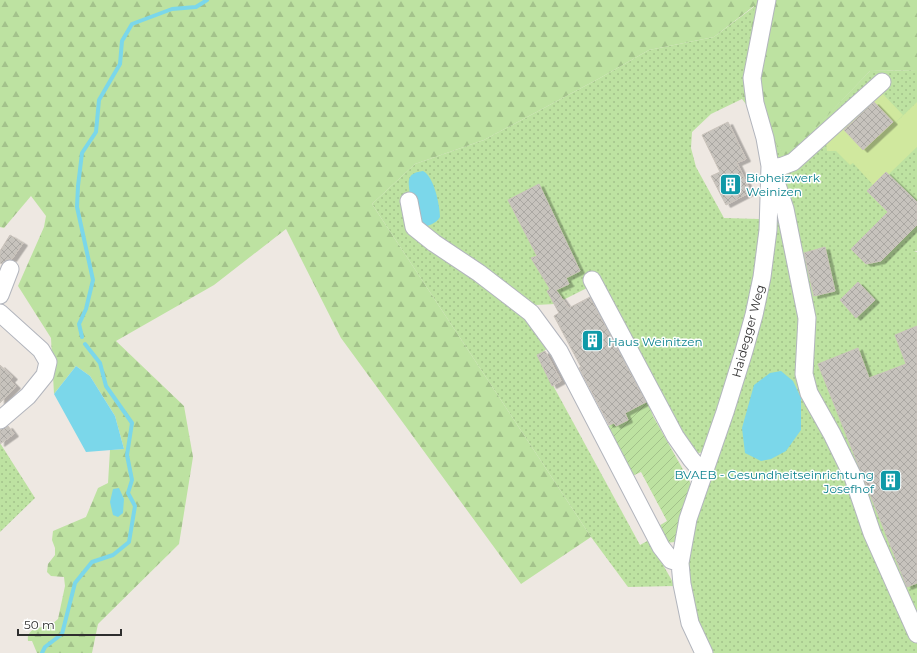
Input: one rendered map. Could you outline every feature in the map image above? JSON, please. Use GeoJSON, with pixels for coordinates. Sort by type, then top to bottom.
{"type":"FeatureCollection","features":[{"type":"Feature","properties":{"kind":"street","name":"Haidegger Weg"},"geometry":{"type":"LineString","coordinates":[[704,653],[690,623],[682,584],[680,563],[688,519],[724,412],[754,315],[762,277],[768,230],[770,166],[765,138],[755,102],[752,78],[767,0]]}},
{"type":"Feature","properties":{"kind":"street"},"geometry":{"type":"LineString","coordinates":[[882,82],[793,162],[780,167],[770,166],[785,209],[807,318],[804,374],[809,393],[832,434],[853,477],[872,533],[917,634]]}},
{"type":"Feature","properties":{"kind":"street"},"geometry":{"type":"LineString","coordinates":[[409,201],[414,227],[434,243],[479,273],[531,313],[559,351],[661,547],[671,560],[680,563]]}},
{"type":"Feature","properties":{"kind":"street"},"geometry":{"type":"LineString","coordinates":[[0,296],[10,269]]}},
{"type":"Feature","properties":{"kind":"street"},"geometry":{"type":"LineString","coordinates":[[592,280],[675,436],[703,474]]}},
{"type":"Feature","properties":{"kind":"street"},"geometry":{"type":"LineString","coordinates":[[0,313],[42,350],[48,362],[45,375],[32,391],[0,420]]}},
{"type":"Feature","properties":{"kind":"green space"},"geometry":{"type":"Polygon","coordinates":[[[0,0],[917,0],[917,70],[870,71],[787,158],[742,99],[754,6],[714,37],[649,50],[484,140],[415,164],[372,204],[591,537],[521,584],[341,338],[286,229],[214,285],[116,341],[184,406],[193,457],[179,544],[98,624],[92,653],[37,653],[32,641],[28,641],[29,633],[34,629],[51,625],[58,619],[65,586],[64,577],[51,576],[47,572],[48,564],[55,555],[55,548],[52,540],[53,531],[86,517],[98,488],[108,483],[110,450],[124,449],[115,416],[90,376],[76,366],[54,394],[51,338],[18,286],[44,227],[46,216],[31,196],[4,228],[0,227],[0,0]]]}},
{"type":"Feature","properties":{"kind":"green space"},"geometry":{"type":"Polygon","coordinates":[[[755,6],[742,99],[711,114],[692,132],[691,148],[696,167],[724,218],[759,219],[760,233],[749,311],[706,452],[698,453],[685,440],[599,282],[555,304],[535,305],[556,342],[544,351],[543,367],[640,545],[649,540],[675,586],[628,587],[591,537],[372,204],[415,164],[484,140],[649,50],[714,37],[755,6]]]}},
{"type":"Feature","properties":{"kind":"green space"},"geometry":{"type":"Polygon","coordinates":[[[917,70],[917,251],[914,251],[917,252],[917,653],[704,653],[682,584],[703,473],[768,230],[760,123],[787,157],[870,71],[917,70]]]}},
{"type":"Feature","properties":{"kind":"green space"},"geometry":{"type":"Polygon","coordinates":[[[880,91],[903,115],[884,134],[917,102],[917,147],[889,174],[886,172],[873,185],[853,163],[850,165],[836,151],[827,151],[826,142],[880,91]]]}},
{"type":"Feature","properties":{"kind":"green space"},"geometry":{"type":"Polygon","coordinates":[[[648,401],[653,416],[690,482],[691,494],[680,539],[675,542],[665,543],[657,527],[667,521],[641,472],[630,477],[606,427],[614,423],[616,426],[628,420],[625,413],[648,401]]]}},
{"type":"Feature","properties":{"kind":"green space"},"geometry":{"type":"Polygon","coordinates":[[[0,443],[35,498],[0,532],[0,443]]]}},
{"type":"Feature","properties":{"kind":"water"},"geometry":{"type":"Polygon","coordinates":[[[423,171],[427,174],[433,185],[438,199],[440,217],[434,223],[420,228],[414,194],[410,194],[409,178],[417,172],[423,171]]]}},
{"type":"Feature","properties":{"kind":"water"},"geometry":{"type":"Polygon","coordinates":[[[76,366],[90,376],[115,416],[124,449],[86,452],[54,394],[76,366]]]}},
{"type":"Feature","properties":{"kind":"water"},"geometry":{"type":"Polygon","coordinates":[[[781,371],[793,381],[801,398],[801,430],[786,451],[771,459],[761,461],[745,453],[742,428],[754,385],[770,373],[781,371]]]}},
{"type":"Feature","properties":{"kind":"water"},"geometry":{"type":"Polygon","coordinates":[[[119,488],[124,499],[123,513],[118,517],[113,515],[110,502],[113,489],[119,488]]]}},
{"type":"Feature","properties":{"kind":"building"},"geometry":{"type":"Polygon","coordinates":[[[874,102],[893,122],[863,150],[844,130],[874,102]]]}},
{"type":"Feature","properties":{"kind":"building"},"geometry":{"type":"Polygon","coordinates":[[[728,122],[746,159],[737,163],[751,192],[726,205],[711,176],[720,172],[702,135],[728,122]]]}},
{"type":"Feature","properties":{"kind":"building"},"geometry":{"type":"Polygon","coordinates":[[[886,172],[917,202],[917,225],[881,261],[866,264],[851,249],[888,212],[867,191],[886,172]]]}},
{"type":"Feature","properties":{"kind":"building"},"geometry":{"type":"Polygon","coordinates":[[[539,184],[580,271],[566,278],[569,284],[556,290],[569,308],[590,297],[646,402],[625,413],[628,420],[616,426],[614,423],[609,425],[554,316],[559,313],[547,291],[550,289],[531,258],[537,256],[508,200],[539,184]]]}},
{"type":"Feature","properties":{"kind":"building"},"geometry":{"type":"Polygon","coordinates":[[[10,235],[23,243],[12,259],[8,259],[2,264],[0,263],[0,251],[10,235]]]}},
{"type":"Feature","properties":{"kind":"building"},"geometry":{"type":"Polygon","coordinates":[[[825,247],[835,291],[814,296],[804,253],[825,247]]]}},
{"type":"Feature","properties":{"kind":"building"},"geometry":{"type":"Polygon","coordinates":[[[858,282],[875,300],[856,318],[840,300],[858,282]]]}},
{"type":"Feature","properties":{"kind":"building","name":"BVAEB - Gesundheitseinrichtung Josefhof"},"geometry":{"type":"Polygon","coordinates":[[[917,326],[917,583],[907,587],[818,364],[858,348],[869,378],[906,364],[895,335],[917,326]]]}},
{"type":"Feature","properties":{"kind":"building"},"geometry":{"type":"Polygon","coordinates":[[[545,351],[561,381],[552,386],[537,355],[545,351]]]}},
{"type":"Feature","properties":{"kind":"building"},"geometry":{"type":"Polygon","coordinates":[[[0,365],[13,377],[10,380],[16,386],[0,403],[0,365]]]}},
{"type":"Feature","properties":{"kind":"building"},"geometry":{"type":"Polygon","coordinates":[[[8,426],[14,434],[0,444],[0,430],[8,426]]]}},
{"type":"Feature","properties":{"kind":"waterway"},"geometry":{"type":"LineString","coordinates":[[82,337],[79,324],[86,309],[93,280],[77,207],[78,186],[82,153],[96,132],[99,100],[120,64],[122,41],[132,24],[172,9],[196,7],[207,0]]}},
{"type":"Feature","properties":{"kind":"waterway"},"geometry":{"type":"LineString","coordinates":[[42,653],[45,647],[62,634],[75,583],[92,562],[113,555],[129,542],[135,506],[128,493],[132,480],[127,455],[132,423],[106,386],[100,363],[85,344]]}},
{"type":"Feature","properties":{"kind":"place","name":"Bioheizwerk Weinizen"},"geometry":{"type":"Point","coordinates":[731,184]}},
{"type":"Feature","properties":{"kind":"place","name":"Haus Weinitzen"},"geometry":{"type":"Point","coordinates":[592,341]}},
{"type":"Feature","properties":{"kind":"place","name":"BVAEB - Gesundheitseinrichtung Josefhof"},"geometry":{"type":"Point","coordinates":[890,481]}}]}
